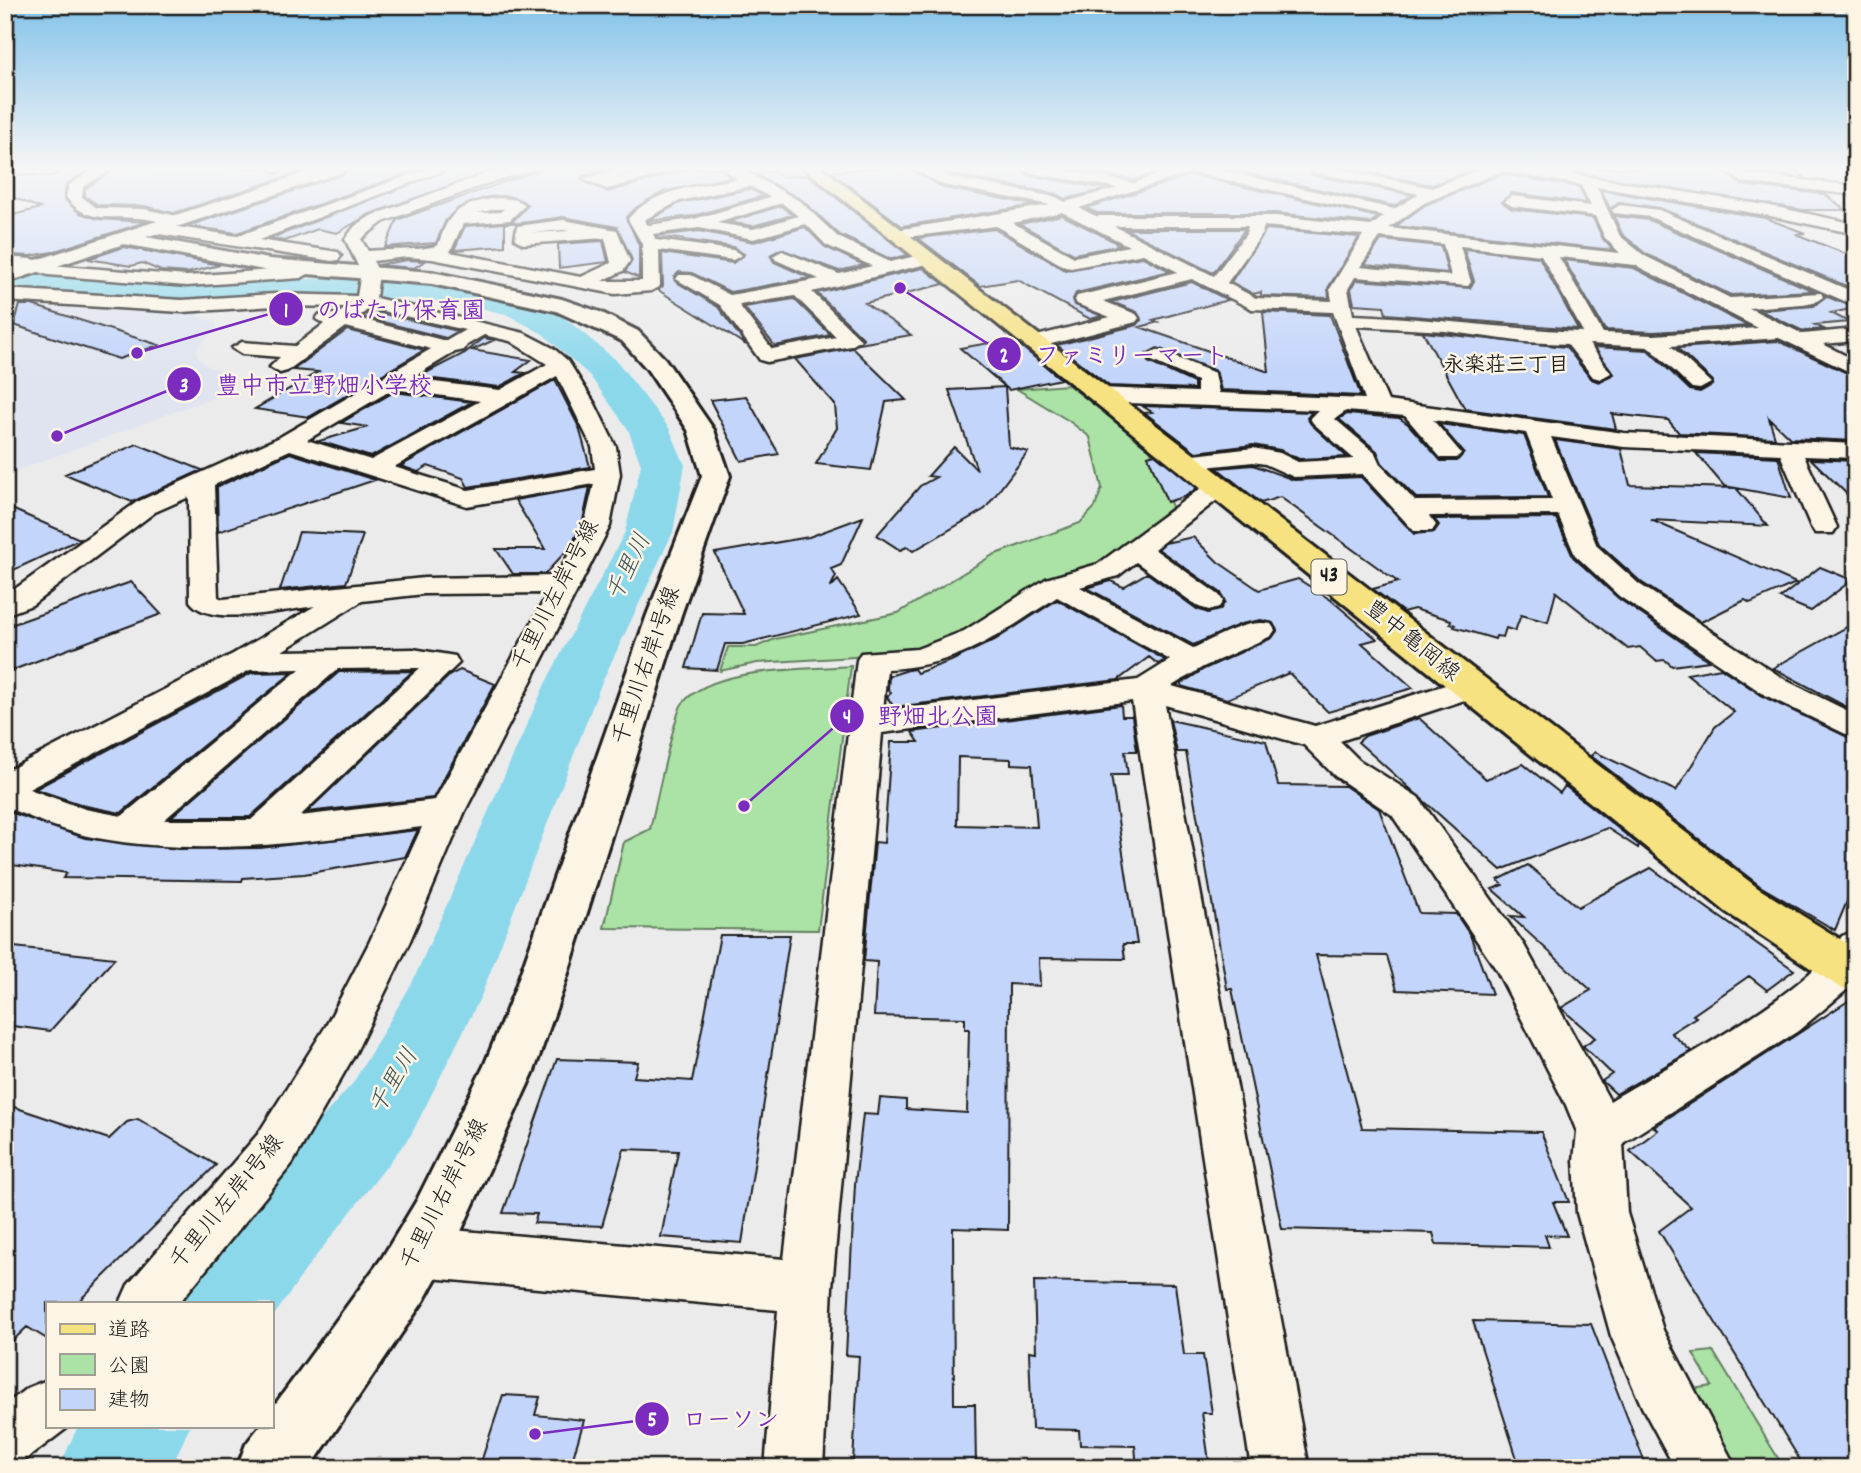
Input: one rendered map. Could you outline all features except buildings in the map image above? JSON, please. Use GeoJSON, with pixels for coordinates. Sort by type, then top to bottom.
{"type":"FeatureCollection","features":[{"type":"Feature","properties":{"kind":"main road","name":"豊中亀岡線"},"geometry":{"type":"LineString","coordinates":[[898,237],[1036,342],[1469,688],[1742,900],[1852,962]]}},
{"type":"Feature","properties":{"kind":"street"},"geometry":{"type":"LineString","coordinates":[[5,277],[125,237]]}},
{"type":"Feature","properties":{"kind":"street","name":"千里川右岸1号線"},"geometry":{"type":"LineString","coordinates":[[152,237],[362,287],[432,278],[562,306],[630,336],[656,363],[701,430],[716,476],[664,615],[521,1037],[480,1131],[419,1252],[355,1352],[270,1468]]}},
{"type":"Feature","properties":{"kind":"street"},"geometry":{"type":"LineString","coordinates":[[184,237],[239,241],[332,256]]}},
{"type":"Feature","properties":{"kind":"street"},"geometry":{"type":"LineString","coordinates":[[239,241],[251,237]]}},
{"type":"Feature","properties":{"kind":"street"},"geometry":{"type":"LineString","coordinates":[[432,254],[445,248],[450,237]]}},
{"type":"Feature","properties":{"kind":"street"},"geometry":{"type":"LineString","coordinates":[[583,283],[617,267],[621,261],[612,237]]}},
{"type":"Feature","properties":{"kind":"street"},"geometry":{"type":"LineString","coordinates":[[646,238],[650,237]]}},
{"type":"Feature","properties":{"kind":"street"},"geometry":{"type":"LineString","coordinates":[[828,237],[889,268]]}},
{"type":"Feature","properties":{"kind":"street"},"geometry":{"type":"LineString","coordinates":[[1026,237],[1071,263],[1145,248]]}},
{"type":"Feature","properties":{"kind":"street"},"geometry":{"type":"LineString","coordinates":[[1125,237],[1252,303],[1524,336],[1654,341],[1856,335]]}},
{"type":"Feature","properties":{"kind":"street"},"geometry":{"type":"LineString","coordinates":[[1217,285],[1253,237]]}},
{"type":"Feature","properties":{"kind":"street"},"geometry":{"type":"LineString","coordinates":[[1372,237],[1339,289],[1344,314],[1379,406]]}},
{"type":"Feature","properties":{"kind":"street"},"geometry":{"type":"LineString","coordinates":[[1426,237],[1639,260]]}},
{"type":"Feature","properties":{"kind":"street"},"geometry":{"type":"LineString","coordinates":[[1612,237],[1639,260],[1856,369]]}},
{"type":"Feature","properties":{"kind":"street"},"geometry":{"type":"LineString","coordinates":[[1708,237],[1856,300]]}},
{"type":"Feature","properties":{"kind":"street"},"geometry":{"type":"LineString","coordinates":[[646,238],[744,269],[791,291],[851,340],[767,356],[727,301],[685,279]]}},
{"type":"Feature","properties":{"kind":"street"},"geometry":{"type":"LineString","coordinates":[[280,367],[299,352],[362,287],[407,252],[432,254],[615,289],[651,286],[646,238]]}},
{"type":"Feature","properties":{"kind":"street"},"geometry":{"type":"LineString","coordinates":[[307,252],[354,239],[362,287],[447,347],[459,346],[547,361]]}},
{"type":"Feature","properties":{"kind":"street"},"geometry":{"type":"LineString","coordinates":[[1350,271],[1462,282],[1450,239]]}},
{"type":"Feature","properties":{"kind":"street"},"geometry":{"type":"LineString","coordinates":[[1547,250],[1596,338]]}},
{"type":"Feature","properties":{"kind":"street"},"geometry":{"type":"LineString","coordinates":[[782,256],[834,279]]}},
{"type":"Feature","properties":{"kind":"street"},"geometry":{"type":"LineString","coordinates":[[727,301],[791,291],[929,258]]}},
{"type":"Feature","properties":{"kind":"street"},"geometry":{"type":"LineString","coordinates":[[5,262],[33,268],[154,280],[225,280],[301,273]]}},
{"type":"Feature","properties":{"kind":"street"},"geometry":{"type":"LineString","coordinates":[[1036,342],[1129,318],[1084,300],[1195,273]]}},
{"type":"Feature","properties":{"kind":"street"},"geometry":{"type":"LineString","coordinates":[[275,318],[362,287]]}},
{"type":"Feature","properties":{"kind":"street","name":"千里川左岸1号線"},"geometry":{"type":"LineString","coordinates":[[5,295],[182,306],[252,301],[362,287],[391,304],[517,337],[546,352],[547,361],[584,404],[604,447],[608,474],[597,526],[564,584],[447,811],[389,943],[341,1038],[275,1149],[147,1302]]}},
{"type":"Feature","properties":{"kind":"street"},"geometry":{"type":"LineString","coordinates":[[1834,291],[1856,289]]}},
{"type":"Feature","properties":{"kind":"street"},"geometry":{"type":"LineString","coordinates":[[1728,303],[1814,297]]}},
{"type":"Feature","properties":{"kind":"street"},"geometry":{"type":"LineString","coordinates":[[5,606],[22,599],[146,507],[288,442],[483,327]]}},
{"type":"Feature","properties":{"kind":"street"},"geometry":{"type":"LineString","coordinates":[[1573,338],[1600,373]]}},
{"type":"Feature","properties":{"kind":"street"},"geometry":{"type":"LineString","coordinates":[[1654,341],[1700,383]]}},
{"type":"Feature","properties":{"kind":"street"},"geometry":{"type":"LineString","coordinates":[[242,348],[299,352]]}},
{"type":"Feature","properties":{"kind":"street"},"geometry":{"type":"LineString","coordinates":[[1156,357],[1207,378],[1209,399]]}},
{"type":"Feature","properties":{"kind":"street"},"geometry":{"type":"LineString","coordinates":[[373,468],[503,397],[547,361]]}},
{"type":"Feature","properties":{"kind":"street"},"geometry":{"type":"LineString","coordinates":[[386,382],[503,397]]}},
{"type":"Feature","properties":{"kind":"street"},"geometry":{"type":"LineString","coordinates":[[1100,395],[1379,406],[1624,440],[1856,451]]}},
{"type":"Feature","properties":{"kind":"street"},"geometry":{"type":"LineString","coordinates":[[1342,404],[1321,418],[1367,458],[1368,466],[1415,517],[1568,506]]}},
{"type":"Feature","properties":{"kind":"street"},"geometry":{"type":"LineString","coordinates":[[1412,410],[1449,453]]}},
{"type":"Feature","properties":{"kind":"street"},"geometry":{"type":"LineString","coordinates":[[1535,427],[1585,549],[1629,590],[1776,688],[1856,729]]}},
{"type":"Feature","properties":{"kind":"street"},"geometry":{"type":"LineString","coordinates":[[288,442],[467,498],[608,474]]}},
{"type":"Feature","properties":{"kind":"street"},"geometry":{"type":"LineString","coordinates":[[1789,448],[1824,527]]}},
{"type":"Feature","properties":{"kind":"street"},"geometry":{"type":"LineString","coordinates":[[1186,462],[1253,455],[1272,458],[1294,470],[1368,466]]}},
{"type":"Feature","properties":{"kind":"street"},"geometry":{"type":"LineString","coordinates":[[201,480],[204,601],[220,608],[424,586],[564,584]]}},
{"type":"Feature","properties":{"kind":"street"},"geometry":{"type":"LineString","coordinates":[[794,1468],[806,1287],[872,660],[921,658],[975,637],[1056,585],[1108,570],[1217,488]]}},
{"type":"Feature","properties":{"kind":"street"},"geometry":{"type":"LineString","coordinates":[[1138,550],[1209,601]]}},
{"type":"Feature","properties":{"kind":"street"},"geometry":{"type":"LineString","coordinates":[[1056,585],[1192,660]]}},
{"type":"Feature","properties":{"kind":"street"},"geometry":{"type":"LineString","coordinates":[[5,787],[244,661],[359,593]]}},
{"type":"Feature","properties":{"kind":"street"},"geometry":{"type":"LineString","coordinates":[[1146,689],[1192,660],[1260,630]]}},
{"type":"Feature","properties":{"kind":"street"},"geometry":{"type":"LineString","coordinates":[[131,828],[332,658]]}},
{"type":"Feature","properties":{"kind":"street"},"geometry":{"type":"LineString","coordinates":[[244,661],[413,658],[444,663],[258,834]]}},
{"type":"Feature","properties":{"kind":"street"},"geometry":{"type":"LineString","coordinates":[[1316,737],[1469,688]]}},
{"type":"Feature","properties":{"kind":"street"},"geometry":{"type":"LineString","coordinates":[[866,724],[1146,689],[1316,737],[1347,768],[1405,806],[1510,957],[1587,1099],[1601,1132],[1598,1160],[1602,1213],[1638,1336],[1661,1388],[1707,1468]]}},
{"type":"Feature","properties":{"kind":"street"},"geometry":{"type":"LineString","coordinates":[[1146,689],[1280,1468]]}},
{"type":"Feature","properties":{"kind":"street"},"geometry":{"type":"LineString","coordinates":[[5,793],[95,824],[186,833],[258,834],[447,811]]}},
{"type":"Feature","properties":{"kind":"street"},"geometry":{"type":"LineString","coordinates":[[1601,1132],[1783,1018],[1852,962]]}},
{"type":"Feature","properties":{"kind":"street"},"geometry":{"type":"LineString","coordinates":[[419,1252],[806,1287]]}},
{"type":"Feature","properties":{"kind":"street"},"geometry":{"type":"LineString","coordinates":[[5,1440],[46,1409]]}},
{"type":"Feature","properties":{"kind":"shaded area"},"geometry":{"type":"Polygon","coordinates":[[[5,303],[85,310],[193,310],[200,317],[216,322],[217,327],[197,349],[198,357],[207,366],[230,374],[229,386],[214,397],[5,475],[5,303]]]}},
{"type":"Feature","properties":{"kind":"green space"},"geometry":{"type":"Polygon","coordinates":[[[1068,385],[1148,444],[1172,507],[1119,550],[1085,571],[958,637],[903,654],[757,663],[720,671],[728,647],[756,647],[775,639],[898,613],[993,555],[1080,523],[1095,507],[1102,488],[1090,437],[1017,389],[1068,385]]]}},
{"type":"Feature","properties":{"kind":"green space"},"geometry":{"type":"Polygon","coordinates":[[[851,666],[818,930],[604,928],[624,842],[650,829],[682,704],[696,692],[737,676],[851,666]]]}},
{"type":"Feature","properties":{"kind":"green space"},"geometry":{"type":"Polygon","coordinates":[[[1713,1351],[1784,1468],[1731,1468],[1686,1390],[1712,1386],[1693,1353],[1713,1351]]]}},
{"type":"Feature","properties":{"kind":"waterway","name":"千里川"},"geometry":{"type":"LineString","coordinates":[[5,275],[140,291],[219,294],[344,287],[402,288],[463,294],[517,306],[555,327],[603,368],[648,428],[663,465],[649,532],[573,684],[444,996],[382,1109],[277,1234],[228,1302]]}},
{"type":"Feature","properties":{"kind":"waterway","name":"千里川"},"geometry":{"type":"LineString","coordinates":[[110,1468],[139,1428]]}},
{"type":"Feature","properties":{"kind":"place","name":"ファミリーマート"},"geometry":{"type":"Point","coordinates":[900,288]}},
{"type":"Feature","properties":{"kind":"place","name":"のばたけ保育園"},"geometry":{"type":"Point","coordinates":[137,353]}},
{"type":"Feature","properties":{"kind":"place","name":"豊中市立野畑小学校"},"geometry":{"type":"Point","coordinates":[57,436]}},
{"type":"Feature","properties":{"kind":"place","name":"野畑北公園"},"geometry":{"type":"Point","coordinates":[744,806]}},
{"type":"Feature","properties":{"kind":"place","name":"ローソン"},"geometry":{"type":"Point","coordinates":[535,1434]}},
{"type":"Feature","properties":{"kind":"district","name":"永楽荘三丁目"},"geometry":{"type":"Point","coordinates":[1506,367]}}]}
